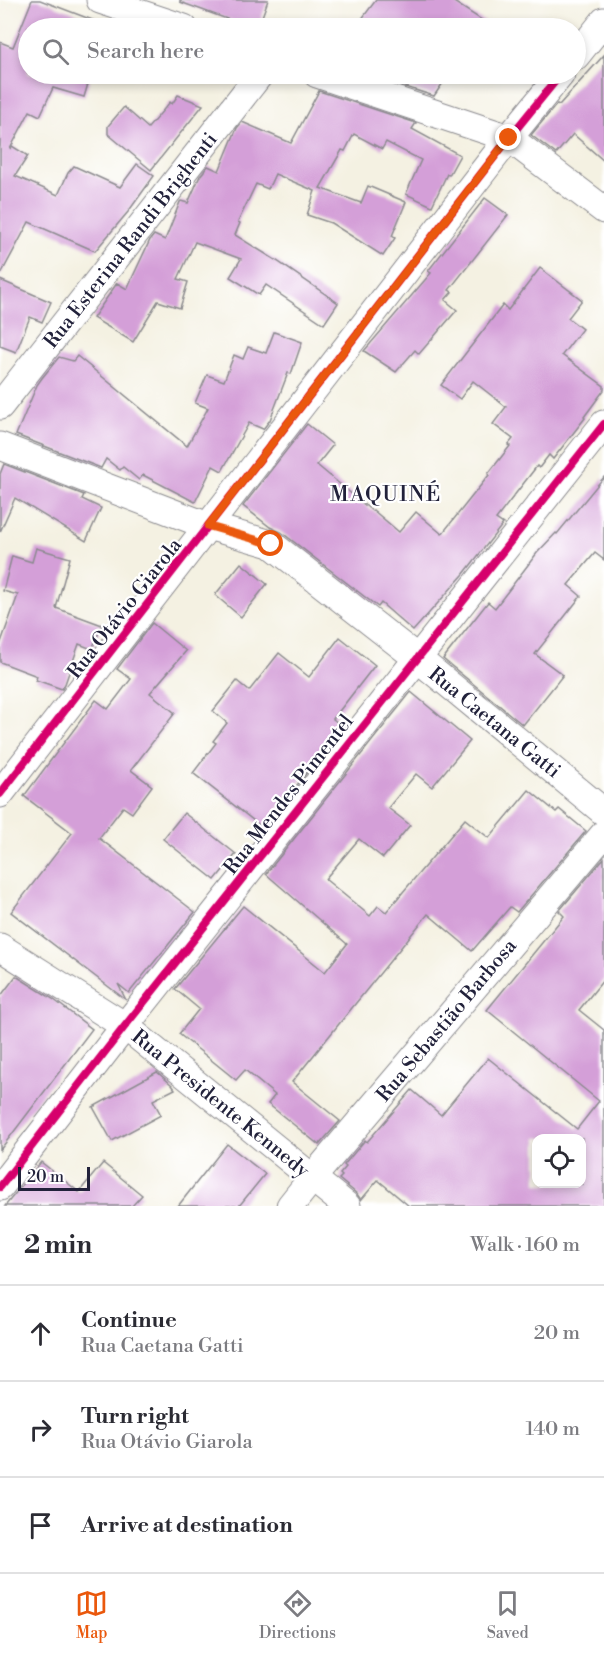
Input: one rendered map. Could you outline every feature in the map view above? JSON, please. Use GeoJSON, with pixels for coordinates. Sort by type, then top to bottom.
{"type":"FeatureCollection","features":[{"type":"Feature","properties":{"kind":"street"},"geometry":{"type":"LineString","coordinates":[[100,0],[154,18]]}},
{"type":"Feature","properties":{"kind":"street"},"geometry":{"type":"LineString","coordinates":[[586,44],[604,21]]}},
{"type":"Feature","properties":{"kind":"street","name":"Rua Esterina Randi Brighenti"},"geometry":{"type":"LineString","coordinates":[[0,406],[252,84]]}},
{"type":"Feature","properties":{"kind":"street"},"geometry":{"type":"LineString","coordinates":[[346,84],[509,138],[604,210]]}},
{"type":"Feature","properties":{"kind":"street","name":"Rua Otávio Giarola"},"geometry":{"type":"LineString","coordinates":[[0,794],[553,84]]}},
{"type":"Feature","properties":{"kind":"street","name":"Rua Mendes Pimentel"},"geometry":{"type":"LineString","coordinates":[[0,1187],[125,1026],[604,424]]}},
{"type":"Feature","properties":{"kind":"street","name":"Rua Caetana Gatti"},"geometry":{"type":"LineString","coordinates":[[0,446],[208,526],[271,544],[417,658],[604,812]]}},
{"type":"Feature","properties":{"kind":"street","name":"Rua Sebastião Barbosa"},"geometry":{"type":"LineString","coordinates":[[290,1206],[312,1177],[604,834]]}},
{"type":"Feature","properties":{"kind":"street","name":"Rua Presidente Kennedy"},"geometry":{"type":"LineString","coordinates":[[0,946],[125,1026],[347,1206]]}},
{"type":"Feature","properties":{"kind":"building"},"geometry":{"type":"Polygon","coordinates":[[[32,0],[40,0],[87,18],[25,18],[32,0]]]}},
{"type":"Feature","properties":{"kind":"building"},"geometry":{"type":"Polygon","coordinates":[[[180,0],[268,0],[262,18],[224,18],[180,2],[180,0]]]}},
{"type":"Feature","properties":{"kind":"building"},"geometry":{"type":"Polygon","coordinates":[[[376,0],[451,0],[479,18],[362,18],[376,0]]]}},
{"type":"Feature","properties":{"kind":"building"},"geometry":{"type":"Polygon","coordinates":[[[18,35],[18,84],[88,84],[84,97],[53,88],[40,116],[30,111],[10,149],[12,146],[28,156],[15,176],[58,195],[68,173],[74,166],[120,187],[137,164],[154,176],[128,212],[95,251],[29,222],[0,276],[0,42],[13,47],[18,35]]]}},
{"type":"Feature","properties":{"kind":"building"},"geometry":{"type":"Polygon","coordinates":[[[604,55],[604,161],[573,134],[556,154],[531,135],[557,104],[559,105],[578,84],[586,84],[586,75],[604,55]]]}},
{"type":"Feature","properties":{"kind":"building"},"geometry":{"type":"Polygon","coordinates":[[[396,84],[442,84],[434,96],[396,84]]]}},
{"type":"Feature","properties":{"kind":"building"},"geometry":{"type":"Polygon","coordinates":[[[319,91],[416,123],[412,129],[460,155],[449,175],[447,174],[432,206],[406,194],[421,160],[386,142],[382,149],[354,134],[320,188],[361,203],[368,186],[406,202],[392,236],[395,238],[383,256],[331,223],[307,215],[315,191],[275,174],[268,189],[256,184],[238,222],[240,223],[235,235],[338,303],[324,324],[266,285],[259,295],[230,277],[241,259],[195,242],[178,279],[188,282],[180,308],[158,301],[133,342],[93,318],[117,283],[127,289],[154,235],[165,240],[180,202],[188,203],[200,176],[208,166],[219,171],[237,128],[242,122],[291,143],[319,91]]]}},
{"type":"Feature","properties":{"kind":"building"},"geometry":{"type":"Polygon","coordinates":[[[178,95],[203,105],[151,170],[108,134],[108,126],[124,107],[148,128],[178,95]]]}},
{"type":"Feature","properties":{"kind":"building"},"geometry":{"type":"Polygon","coordinates":[[[485,198],[508,215],[449,290],[452,292],[445,300],[457,310],[419,354],[415,350],[396,372],[364,351],[431,273],[428,271],[485,198]]]}},
{"type":"Feature","properties":{"kind":"building"},"geometry":{"type":"Polygon","coordinates":[[[540,268],[582,300],[568,318],[582,329],[562,355],[604,386],[604,390],[553,459],[549,455],[539,468],[537,466],[496,519],[503,524],[463,575],[413,631],[381,603],[378,607],[281,532],[270,527],[243,506],[307,424],[333,445],[317,465],[372,511],[399,532],[416,512],[442,534],[489,475],[513,439],[493,424],[506,407],[473,381],[460,399],[441,385],[503,305],[508,310],[540,268]]]}},
{"type":"Feature","properties":{"kind":"building"},"geometry":{"type":"Polygon","coordinates":[[[0,280],[51,302],[42,322],[30,317],[16,352],[0,346],[0,280]]]}},
{"type":"Feature","properties":{"kind":"building"},"geometry":{"type":"Polygon","coordinates":[[[274,332],[302,342],[291,374],[288,373],[270,420],[263,429],[249,423],[222,471],[213,466],[195,502],[143,475],[139,480],[123,467],[120,470],[106,459],[101,468],[16,435],[42,378],[59,357],[73,361],[77,356],[187,446],[208,408],[195,403],[207,375],[224,381],[234,355],[243,359],[248,347],[266,353],[274,332]]]}},
{"type":"Feature","properties":{"kind":"building"},"geometry":{"type":"Polygon","coordinates":[[[4,464],[84,495],[82,499],[101,508],[86,541],[15,498],[0,532],[0,474],[4,464]]]}},
{"type":"Feature","properties":{"kind":"building"},"geometry":{"type":"Polygon","coordinates":[[[604,477],[604,560],[595,553],[568,585],[581,596],[535,654],[563,675],[523,725],[443,659],[488,602],[495,608],[537,553],[557,534],[604,477]]]}},
{"type":"Feature","properties":{"kind":"building"},"geometry":{"type":"Polygon","coordinates":[[[36,548],[70,558],[56,608],[102,625],[92,649],[79,644],[62,689],[36,680],[37,676],[0,662],[0,645],[18,595],[3,591],[12,556],[32,562],[36,548]]]}},
{"type":"Feature","properties":{"kind":"building"},"geometry":{"type":"Polygon","coordinates":[[[241,563],[267,584],[241,617],[215,595],[241,563]]]}},
{"type":"Feature","properties":{"kind":"building"},"geometry":{"type":"Polygon","coordinates":[[[152,623],[186,651],[150,693],[175,713],[131,770],[152,786],[132,813],[123,807],[99,838],[195,912],[129,993],[118,984],[126,1000],[11,912],[72,833],[24,796],[96,700],[108,709],[131,679],[117,669],[152,623]]]}},
{"type":"Feature","properties":{"kind":"building"},"geometry":{"type":"Polygon","coordinates":[[[340,637],[375,665],[333,719],[343,727],[263,828],[193,773],[216,743],[213,741],[227,723],[213,711],[237,681],[249,691],[279,653],[309,677],[340,637]]]}},
{"type":"Feature","properties":{"kind":"building"},"geometry":{"type":"Polygon","coordinates":[[[411,692],[470,741],[432,787],[416,774],[388,808],[410,825],[383,858],[359,839],[325,879],[370,916],[378,906],[386,912],[465,819],[489,838],[529,790],[556,812],[559,809],[586,831],[517,912],[510,907],[472,951],[428,914],[292,1082],[340,1121],[319,1145],[268,1104],[275,1095],[245,1070],[236,1080],[179,1034],[199,1009],[175,989],[243,906],[325,972],[347,944],[266,874],[411,692]]]}},
{"type":"Feature","properties":{"kind":"building"},"geometry":{"type":"Polygon","coordinates":[[[184,813],[236,854],[215,880],[163,839],[184,813]]]}},
{"type":"Feature","properties":{"kind":"building"},"geometry":{"type":"Polygon","coordinates":[[[604,858],[604,979],[579,1010],[604,1030],[604,1206],[409,1206],[378,1180],[361,1200],[339,1179],[346,1167],[344,1165],[365,1140],[367,1142],[412,1090],[441,1115],[488,1058],[577,1129],[599,1101],[487,1010],[564,916],[559,911],[604,858]]]}},
{"type":"Feature","properties":{"kind":"building"},"geometry":{"type":"Polygon","coordinates":[[[16,976],[53,999],[92,1029],[0,1150],[0,997],[16,976]]]}},
{"type":"Feature","properties":{"kind":"building"},"geometry":{"type":"Polygon","coordinates":[[[157,1072],[175,1089],[153,1100],[161,1115],[112,1141],[93,1107],[157,1072]]]}},
{"type":"Feature","properties":{"kind":"building"},"geometry":{"type":"Polygon","coordinates":[[[227,1144],[265,1174],[239,1206],[178,1206],[227,1144]]]}},
{"type":"Feature","properties":{"kind":"building"},"geometry":{"type":"Polygon","coordinates":[[[41,1162],[79,1192],[103,1163],[142,1195],[132,1206],[5,1206],[41,1162]]]}},
{"type":"Feature","properties":{"kind":"cycle path"},"geometry":{"type":"LineString","coordinates":[[0,794],[553,84]]}},
{"type":"Feature","properties":{"kind":"cycle path"},"geometry":{"type":"LineString","coordinates":[[0,1187],[125,1026],[604,424]]}},
{"type":"Feature","properties":{"kind":"district","name":"MAQUINÉ"},"geometry":{"type":"Point","coordinates":[386,494]}},
{"type":"Feature","properties":{"kind":"route"},"geometry":{"type":"LineString","coordinates":[[271,544],[208,526],[509,138]]}}]}
